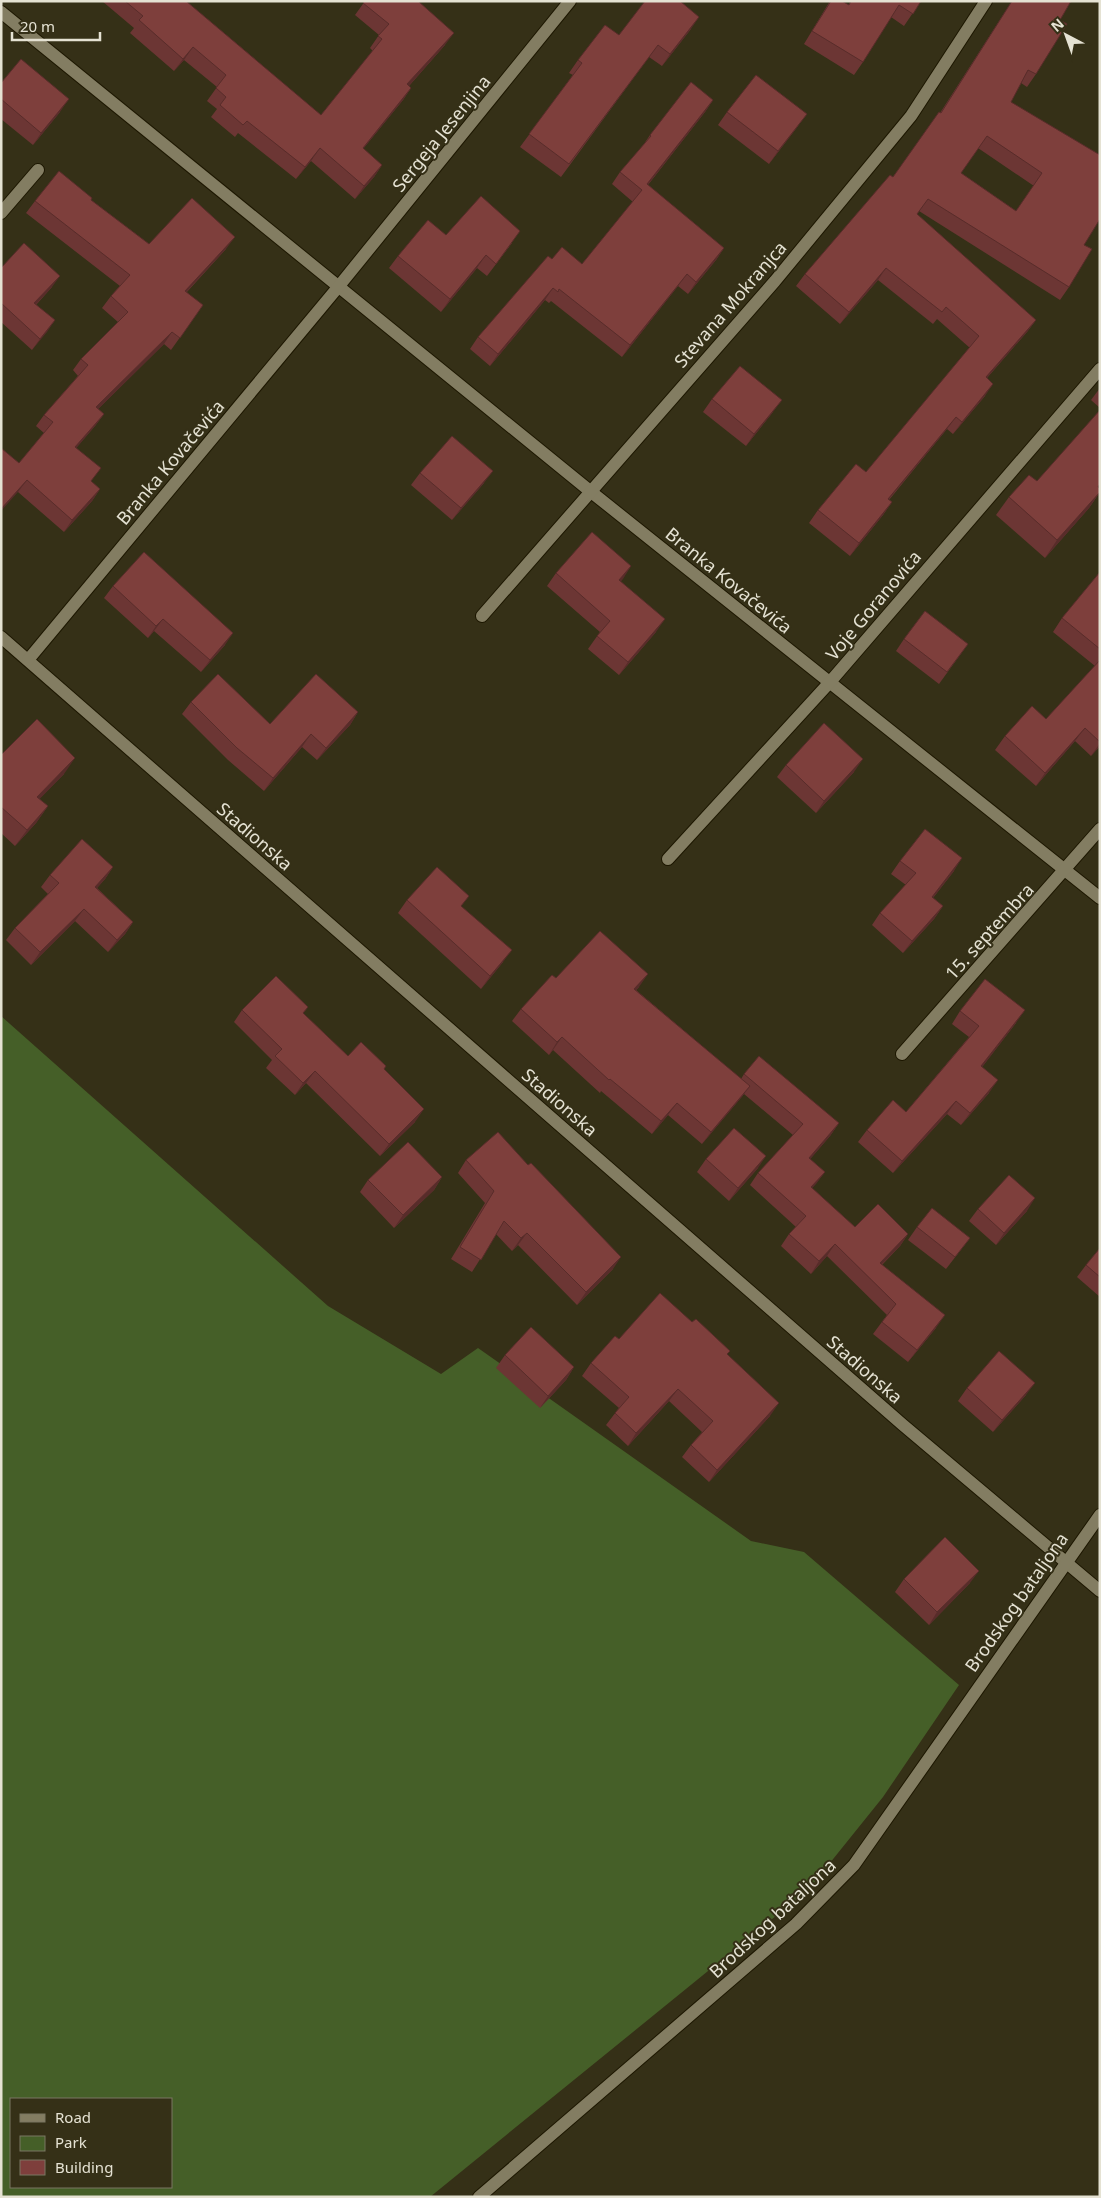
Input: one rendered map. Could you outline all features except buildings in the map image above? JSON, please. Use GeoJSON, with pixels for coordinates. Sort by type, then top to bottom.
{"type":"FeatureCollection","features":[{"type":"Feature","properties":{"kind":"street","name":"Sergeja Jesenjina"},"geometry":{"type":"LineString","coordinates":[[339,286],[570,1]]}},
{"type":"Feature","properties":{"kind":"street","name":"Stevana Mokranjca"},"geometry":{"type":"LineString","coordinates":[[482,616],[590,490],[775,281],[911,116],[986,1]]}},
{"type":"Feature","properties":{"kind":"street","name":"Branka Kovačevića"},"geometry":{"type":"LineString","coordinates":[[1,12],[590,490],[1100,898]]}},
{"type":"Feature","properties":{"kind":"street"},"geometry":{"type":"LineString","coordinates":[[1,213],[38,170]]}},
{"type":"Feature","properties":{"kind":"street","name":"Branka Kovačevića"},"geometry":{"type":"LineString","coordinates":[[28,660],[339,286]]}},
{"type":"Feature","properties":{"kind":"street","name":"Voje Goranovića"},"geometry":{"type":"LineString","coordinates":[[668,859],[830,682],[1100,369]]}},
{"type":"Feature","properties":{"kind":"street","name":"Stadionska"},"geometry":{"type":"LineString","coordinates":[[1,637],[896,1419],[1100,1591]]}},
{"type":"Feature","properties":{"kind":"street","name":"15. septembra"},"geometry":{"type":"LineString","coordinates":[[902,1054],[1100,830]]}},
{"type":"Feature","properties":{"kind":"street","name":"Brodskog bataljona"},"geometry":{"type":"LineString","coordinates":[[479,2197],[796,1924],[854,1866],[1064,1562],[1100,1515]]}},
{"type":"Feature","properties":{"kind":"green space"},"geometry":{"type":"Polygon","coordinates":[[[1,1016],[328,1306],[441,1374],[478,1348],[751,1541],[804,1552],[959,1685],[883,1797],[809,1889],[430,2197],[1,2197],[1,1016]]]}}]}
